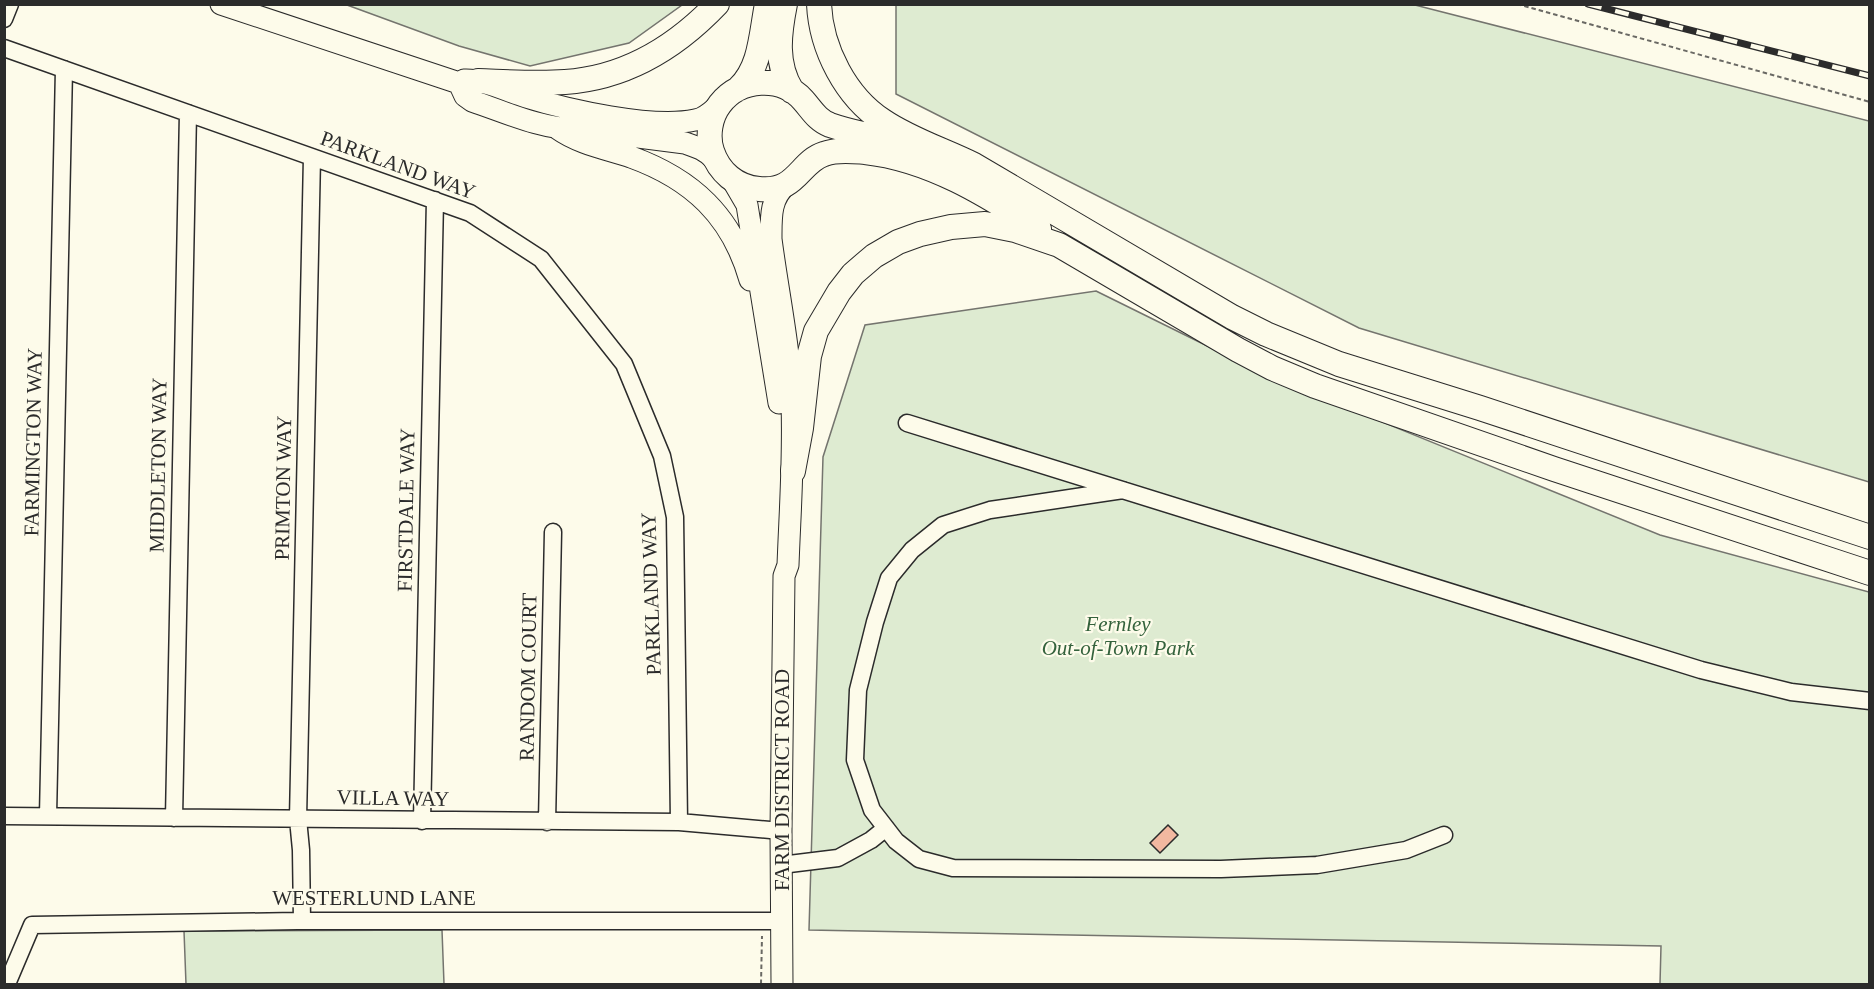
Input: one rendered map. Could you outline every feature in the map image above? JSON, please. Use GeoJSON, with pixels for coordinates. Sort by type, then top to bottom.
{"type":"FeatureCollection","features":[{"type":"Feature","properties":{"kind":"highway"},"geometry":{"type":"LineString","coordinates":[[469,82],[566,82],[618,71],[638,64],[667,47],[702,20],[717,4]]}},
{"type":"Feature","properties":{"kind":"highway"},"geometry":{"type":"LineString","coordinates":[[739,88],[752,83],[766,82],[780,85],[803,100],[811,112],[816,125],[817,139],[814,153],[799,176],[787,184],[760,189],[746,187],[733,181],[715,160],[710,146],[709,132],[718,106],[748,80],[756,61],[767,4]]}},
{"type":"Feature","properties":{"kind":"highway"},"geometry":{"type":"LineString","coordinates":[[785,4],[780,56],[785,80],[792,91]]}},
{"type":"Feature","properties":{"kind":"highway"},"geometry":{"type":"LineString","coordinates":[[819,4],[828,51],[839,73],[866,108],[881,120],[926,144],[974,165],[1232,317],[1266,334],[1339,364],[1869,537]]}},
{"type":"Feature","properties":{"kind":"highway"},"geometry":{"type":"LineString","coordinates":[[811,112],[828,124],[897,141],[926,144]]}},
{"type":"Feature","properties":{"kind":"highway"},"geometry":{"type":"LineString","coordinates":[[808,165],[825,153],[853,151],[872,153],[938,172],[983,195],[1038,229],[1059,245],[1238,351],[1272,368],[1382,410],[1869,573]]}},
{"type":"Feature","properties":{"kind":"highway"},"geometry":{"type":"LineString","coordinates":[[793,471],[801,428],[809,356],[816,331],[827,310],[853,274],[874,256],[898,242],[920,234],[951,227],[985,224],[1015,230],[1059,245]]}},
{"type":"Feature","properties":{"kind":"highway"},"geometry":{"type":"LineString","coordinates":[[1382,410],[1514,437],[1523,435],[1532,426]]}},
{"type":"Feature","properties":{"kind":"main road"},"geometry":{"type":"LineString","coordinates":[[221,4],[469,82],[564,107],[657,121],[696,120],[705,117],[718,106]]}},
{"type":"Feature","properties":{"kind":"main road"},"geometry":{"type":"LineString","coordinates":[[469,82],[465,96],[472,101],[558,129],[586,143],[659,168],[678,178],[712,206],[730,232],[745,263],[772,358]]}},
{"type":"Feature","properties":{"kind":"main road"},"geometry":{"type":"LineString","coordinates":[[558,129],[576,129],[685,143],[700,147],[715,160]]}},
{"type":"Feature","properties":{"kind":"main road","name":"FARM DISTRICT ROAD"},"geometry":{"type":"LineString","coordinates":[[733,181],[747,205],[772,358],[779,414],[778,566],[784,576]]}},
{"type":"Feature","properties":{"kind":"main road","name":"FARM DISTRICT ROAD"},"geometry":{"type":"LineString","coordinates":[[782,984],[784,576],[788,565],[793,471],[792,402],[771,230],[772,207],[775,198],[787,184]]}},
{"type":"Feature","properties":{"kind":"street"},"geometry":{"type":"LineString","coordinates":[[4,20],[10,4]]}},
{"type":"Feature","properties":{"kind":"street","name":"PARKLAND WAY"},"geometry":{"type":"LineString","coordinates":[[4,48],[470,213],[541,259],[624,364],[662,456],[675,517],[679,822]]}},
{"type":"Feature","properties":{"kind":"street","name":"FARMINGTON WAY"},"geometry":{"type":"LineString","coordinates":[[48,816],[64,69]]}},
{"type":"Feature","properties":{"kind":"street","name":"MIDDLETON WAY"},"geometry":{"type":"LineString","coordinates":[[174,818],[188,113]]}},
{"type":"Feature","properties":{"kind":"street","name":"PRIMTON WAY"},"geometry":{"type":"LineString","coordinates":[[302,921],[302,850],[298,819],[312,157]]}},
{"type":"Feature","properties":{"kind":"street","name":"FIRSTDALE WAY"},"geometry":{"type":"LineString","coordinates":[[422,821],[435,200]]}},
{"type":"Feature","properties":{"kind":"street"},"geometry":{"type":"LineString","coordinates":[[907,423],[1701,670],[1791,692],[1869,701]]}},
{"type":"Feature","properties":{"kind":"street"},"geometry":{"type":"LineString","coordinates":[[1123,490],[990,510],[942,525],[912,550],[889,578],[858,690],[855,760],[872,810],[896,842],[919,859],[952,868],[1221,869],[1317,865],[1406,850],[1444,835]]}},
{"type":"Feature","properties":{"kind":"street","name":"RANDOM COURT"},"geometry":{"type":"LineString","coordinates":[[547,822],[553,532]]}},
{"type":"Feature","properties":{"kind":"street","name":"VILLA WAY"},"geometry":{"type":"LineString","coordinates":[[4,816],[679,822],[781,831]]}},
{"type":"Feature","properties":{"kind":"street"},"geometry":{"type":"LineString","coordinates":[[781,865],[838,858],[871,840],[886,828]]}},
{"type":"Feature","properties":{"kind":"street","name":"WESTERLUND LANE"},"geometry":{"type":"LineString","coordinates":[[7,984],[32,925],[302,921],[782,921]]}},
{"type":"Feature","properties":{"kind":"path"},"geometry":{"type":"LineString","coordinates":[[1517,4],[1869,102]]}},
{"type":"Feature","properties":{"kind":"green space"},"geometry":{"type":"Polygon","coordinates":[[[347,5],[682,5],[629,43],[530,66],[459,46],[347,5]]]}},
{"type":"Feature","properties":{"kind":"green space"},"geometry":{"type":"Polygon","coordinates":[[[896,5],[1415,5],[1869,121],[1869,482],[1359,328],[896,94],[896,5]]]}},
{"type":"Feature","properties":{"kind":"green space","name":"Fernley Out-of-Town Park"},"geometry":{"type":"Polygon","coordinates":[[[1096,291],[1262,373],[1660,535],[1869,592],[1869,984],[1660,984],[1661,946],[809,930],[823,457],[865,325],[1096,291]]]}},
{"type":"Feature","properties":{"kind":"green space"},"geometry":{"type":"Polygon","coordinates":[[[442,930],[444,984],[186,984],[184,931],[442,930]]]}},
{"type":"Feature","properties":{"kind":"building"},"geometry":{"type":"Polygon","coordinates":[[[1168,825],[1178,835],[1160,853],[1150,843],[1168,825]]]}},
{"type":"Feature","properties":{"kind":"railway"},"geometry":{"type":"LineString","coordinates":[[1588,4],[1870,76]]}}]}
